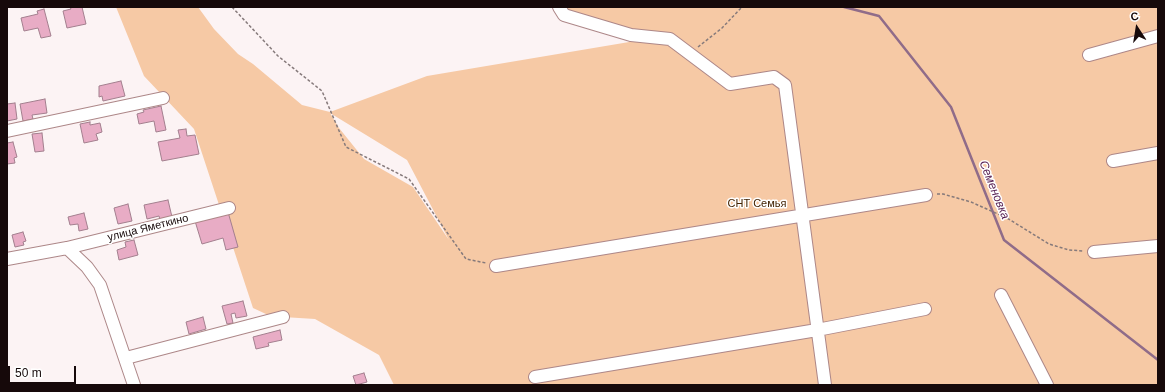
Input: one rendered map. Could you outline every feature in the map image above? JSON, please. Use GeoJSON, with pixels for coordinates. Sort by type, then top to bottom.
{"type":"FeatureCollection","features":[{"type":"Feature","properties":{"kind":"street"},"geometry":{"type":"LineString","coordinates":[[559,7],[564,15],[631,35],[670,39],[730,84],[774,76],[785,85],[825,385]]}},
{"type":"Feature","properties":{"kind":"street"},"geometry":{"type":"LineString","coordinates":[[1089,55],[1158,36]]}},
{"type":"Feature","properties":{"kind":"street"},"geometry":{"type":"LineString","coordinates":[[7,131],[163,98]]}},
{"type":"Feature","properties":{"kind":"street"},"geometry":{"type":"LineString","coordinates":[[1113,161],[1158,153]]}},
{"type":"Feature","properties":{"kind":"street"},"geometry":{"type":"LineString","coordinates":[[496,266],[926,195]]}},
{"type":"Feature","properties":{"kind":"street","name":"улица Яметкино"},"geometry":{"type":"LineString","coordinates":[[7,259],[67,248],[229,208]]}},
{"type":"Feature","properties":{"kind":"street"},"geometry":{"type":"LineString","coordinates":[[1094,252],[1158,246]]}},
{"type":"Feature","properties":{"kind":"street"},"geometry":{"type":"LineString","coordinates":[[67,248],[87,267],[100,285],[134,385]]}},
{"type":"Feature","properties":{"kind":"street"},"geometry":{"type":"LineString","coordinates":[[1001,295],[1046,385]]}},
{"type":"Feature","properties":{"kind":"street"},"geometry":{"type":"LineString","coordinates":[[535,377],[817,330],[925,309]]}},
{"type":"Feature","properties":{"kind":"street"},"geometry":{"type":"LineString","coordinates":[[126,358],[283,317]]}},
{"type":"Feature","properties":{"kind":"path"},"geometry":{"type":"LineString","coordinates":[[232,7],[278,56],[322,91],[346,147],[388,166],[409,179],[466,259],[496,266]]}},
{"type":"Feature","properties":{"kind":"path"},"geometry":{"type":"LineString","coordinates":[[690,54],[722,28],[742,7]]}},
{"type":"Feature","properties":{"kind":"path"},"geometry":{"type":"LineString","coordinates":[[926,195],[943,194],[985,208],[999,214],[1049,244],[1069,250],[1094,252]]}},
{"type":"Feature","properties":{"kind":"green space","name":"СНТ Семья"},"geometry":{"type":"Polygon","coordinates":[[[116,7],[198,7],[214,29],[238,54],[253,64],[302,105],[330,112],[427,76],[653,38],[631,35],[559,7],[1158,7],[1158,385],[394,385],[379,355],[315,319],[283,317],[266,314],[253,308],[194,129],[144,76],[116,7]],[[330,113],[339,128],[364,159],[413,187],[449,240],[407,160],[330,113]]]}},
{"type":"Feature","properties":{"kind":"building"},"geometry":{"type":"Polygon","coordinates":[[[70,7],[82,7],[86,24],[67,28],[63,11],[71,9],[70,7]]]}},
{"type":"Feature","properties":{"kind":"building"},"geometry":{"type":"Polygon","coordinates":[[[44,9],[51,36],[41,38],[38,28],[24,31],[21,18],[38,14],[37,11],[44,9]]]}},
{"type":"Feature","properties":{"kind":"building"},"geometry":{"type":"Polygon","coordinates":[[[121,81],[125,96],[103,101],[102,96],[99,97],[99,86],[121,81]]]}},
{"type":"Feature","properties":{"kind":"building"},"geometry":{"type":"Polygon","coordinates":[[[45,99],[47,113],[32,115],[33,119],[23,121],[20,104],[45,99]]]}},
{"type":"Feature","properties":{"kind":"building"},"geometry":{"type":"Polygon","coordinates":[[[15,103],[17,119],[7,121],[7,104],[15,103]]]}},
{"type":"Feature","properties":{"kind":"building"},"geometry":{"type":"Polygon","coordinates":[[[161,106],[166,130],[156,132],[154,121],[139,124],[137,114],[144,112],[143,110],[161,106]]]}},
{"type":"Feature","properties":{"kind":"building"},"geometry":{"type":"Polygon","coordinates":[[[90,122],[90,125],[100,123],[102,132],[96,134],[98,140],[84,143],[80,124],[90,122]]]}},
{"type":"Feature","properties":{"kind":"building"},"geometry":{"type":"Polygon","coordinates":[[[186,129],[187,136],[195,135],[199,154],[162,161],[158,142],[180,138],[178,130],[186,129]]]}},
{"type":"Feature","properties":{"kind":"building"},"geometry":{"type":"Polygon","coordinates":[[[42,133],[44,151],[35,152],[32,134],[42,133]]]}},
{"type":"Feature","properties":{"kind":"building"},"geometry":{"type":"Polygon","coordinates":[[[13,142],[17,157],[14,158],[15,163],[7,164],[7,143],[13,142]]]}},
{"type":"Feature","properties":{"kind":"building"},"geometry":{"type":"Polygon","coordinates":[[[168,200],[172,217],[160,220],[159,216],[147,219],[144,205],[168,200]]]}},
{"type":"Feature","properties":{"kind":"building"},"geometry":{"type":"Polygon","coordinates":[[[128,204],[132,221],[118,224],[114,208],[128,204]]]}},
{"type":"Feature","properties":{"kind":"building"},"geometry":{"type":"Polygon","coordinates":[[[228,212],[238,247],[226,250],[223,238],[202,244],[195,221],[228,212]]]}},
{"type":"Feature","properties":{"kind":"building"},"geometry":{"type":"Polygon","coordinates":[[[84,213],[88,229],[79,231],[78,224],[70,225],[68,217],[84,213]]]}},
{"type":"Feature","properties":{"kind":"building"},"geometry":{"type":"Polygon","coordinates":[[[23,232],[26,241],[23,242],[24,245],[15,247],[12,235],[23,232]]]}},
{"type":"Feature","properties":{"kind":"building"},"geometry":{"type":"Polygon","coordinates":[[[134,240],[138,255],[119,260],[117,250],[126,247],[125,242],[134,240]]]}},
{"type":"Feature","properties":{"kind":"building"},"geometry":{"type":"Polygon","coordinates":[[[243,301],[247,316],[236,318],[235,313],[231,314],[233,323],[227,324],[222,306],[243,301]]]}},
{"type":"Feature","properties":{"kind":"building"},"geometry":{"type":"Polygon","coordinates":[[[203,317],[206,329],[189,334],[186,322],[203,317]]]}},
{"type":"Feature","properties":{"kind":"building"},"geometry":{"type":"Polygon","coordinates":[[[280,330],[282,340],[268,343],[269,346],[256,349],[253,337],[280,330]]]}},
{"type":"Feature","properties":{"kind":"building"},"geometry":{"type":"Polygon","coordinates":[[[364,373],[367,382],[356,385],[353,376],[364,373]]]}},
{"type":"Feature","properties":{"kind":"waterway","name":"Семеновка"},"geometry":{"type":"LineString","coordinates":[[844,7],[879,16],[951,107],[1004,240],[1158,360]]}}]}
